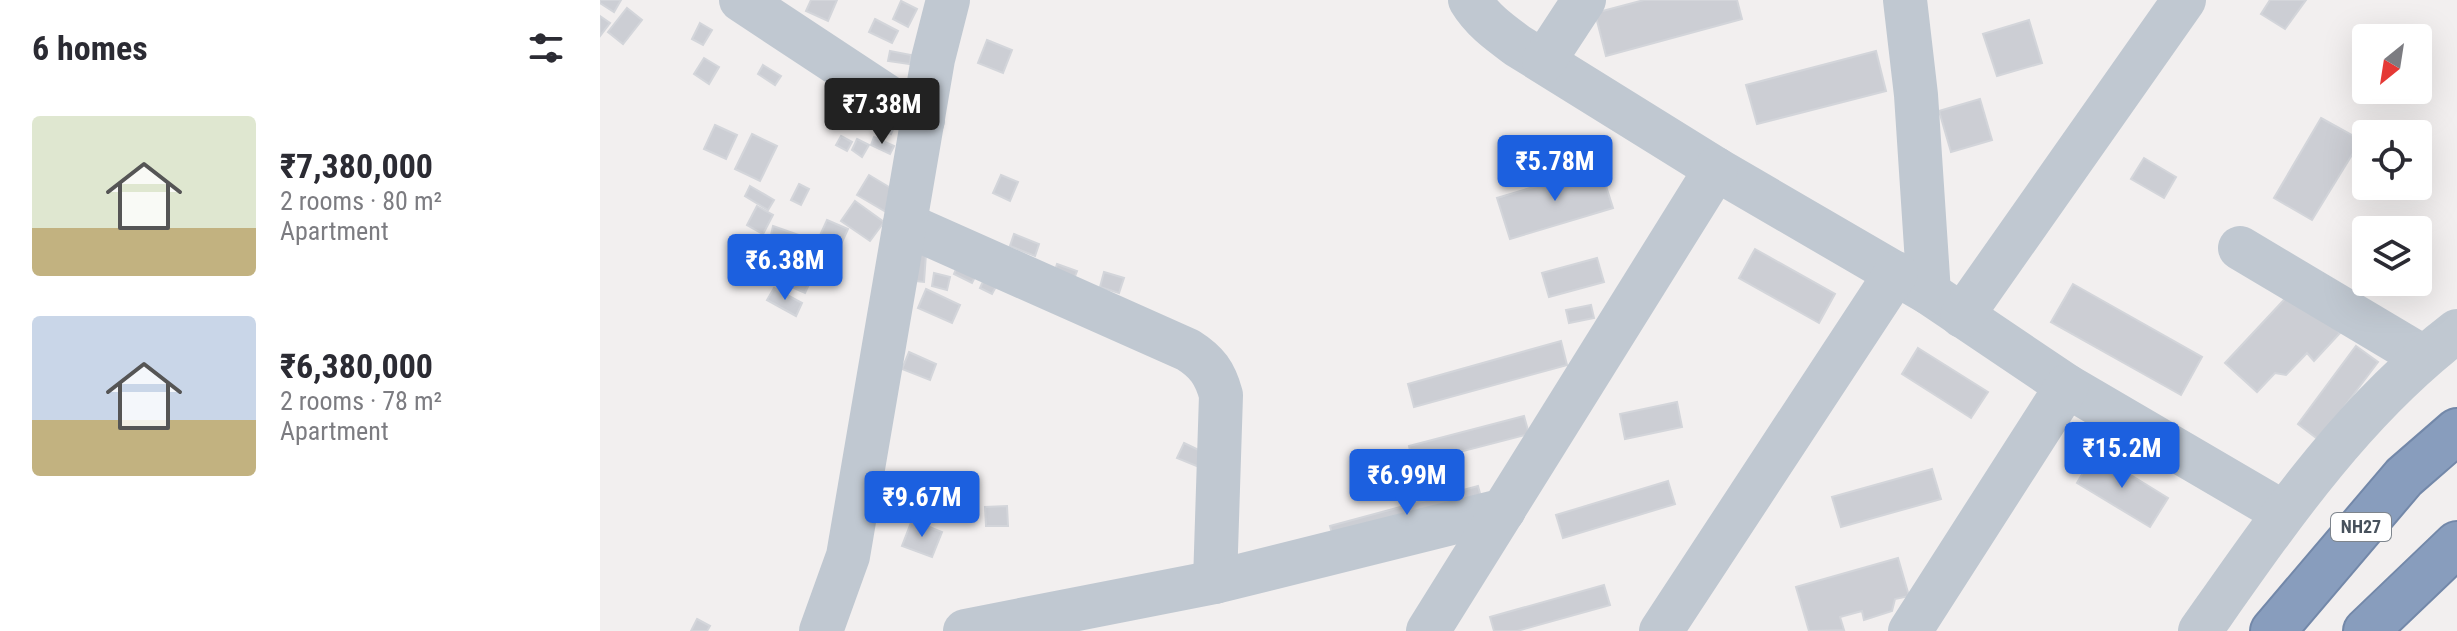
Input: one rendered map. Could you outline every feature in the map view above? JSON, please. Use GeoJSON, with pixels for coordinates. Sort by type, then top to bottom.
{"type":"FeatureCollection","features":[{"type":"Feature","properties":{"kind":"highway","name":"NH27"},"geometry":{"type":"LineString","coordinates":[[2273,631],[2404,477],[2457,431]]}},
{"type":"Feature","properties":{"kind":"highway"},"geometry":{"type":"LineString","coordinates":[[2366,631],[2457,544]]}},
{"type":"Feature","properties":{"kind":"street"},"geometry":{"type":"LineString","coordinates":[[741,0],[923,120]]}},
{"type":"Feature","properties":{"kind":"street"},"geometry":{"type":"LineString","coordinates":[[821,631],[848,556],[933,59],[948,0]]}},
{"type":"Feature","properties":{"kind":"street"},"geometry":{"type":"LineString","coordinates":[[1470,0],[1477,13],[1494,29],[1544,61],[1716,169],[1929,294],[2067,386],[2284,513]]}},
{"type":"Feature","properties":{"kind":"street"},"geometry":{"type":"LineString","coordinates":[[1544,61],[1584,0]]}},
{"type":"Feature","properties":{"kind":"street"},"geometry":{"type":"LineString","coordinates":[[1905,0],[1916,95],[1929,294]]}},
{"type":"Feature","properties":{"kind":"street"},"geometry":{"type":"LineString","coordinates":[[1661,631],[1929,294],[2184,0]]}},
{"type":"Feature","properties":{"kind":"street"},"geometry":{"type":"LineString","coordinates":[[1428,631],[1716,169]]}},
{"type":"Feature","properties":{"kind":"street"},"geometry":{"type":"LineString","coordinates":[[905,224],[1188,350],[1212,369],[1221,395],[1215,582]]}},
{"type":"Feature","properties":{"kind":"street"},"geometry":{"type":"LineString","coordinates":[[2240,248],[2423,357]]}},
{"type":"Feature","properties":{"kind":"street"},"geometry":{"type":"LineString","coordinates":[[2200,631],[2284,513],[2348,434],[2423,357],[2457,331]]}},
{"type":"Feature","properties":{"kind":"street"},"geometry":{"type":"LineString","coordinates":[[1910,631],[2067,386]]}},
{"type":"Feature","properties":{"kind":"street"},"geometry":{"type":"LineString","coordinates":[[965,631],[1215,582],[1504,510]]}},
{"type":"Feature","properties":{"kind":"building"},"geometry":{"type":"Polygon","coordinates":[[[600,0],[621,0],[614,12],[600,0]]]}},
{"type":"Feature","properties":{"kind":"building"},"geometry":{"type":"Polygon","coordinates":[[[811,0],[837,0],[828,21],[806,11],[811,0]]]}},
{"type":"Feature","properties":{"kind":"building"},"geometry":{"type":"Polygon","coordinates":[[[1644,0],[1737,0],[1742,19],[1606,56],[1595,13],[1644,0]]]}},
{"type":"Feature","properties":{"kind":"building"},"geometry":{"type":"Polygon","coordinates":[[[2270,0],[2306,0],[2285,29],[2261,14],[2270,0]]]}},
{"type":"Feature","properties":{"kind":"building"},"geometry":{"type":"Polygon","coordinates":[[[901,1],[917,9],[908,27],[893,19],[901,1]]]}},
{"type":"Feature","properties":{"kind":"building"},"geometry":{"type":"Polygon","coordinates":[[[627,8],[642,20],[623,44],[608,32],[627,8]]]}},
{"type":"Feature","properties":{"kind":"building"},"geometry":{"type":"Polygon","coordinates":[[[600,16],[610,23],[600,36],[600,16]]]}},
{"type":"Feature","properties":{"kind":"building"},"geometry":{"type":"Polygon","coordinates":[[[875,19],[898,31],[892,43],[869,32],[875,19]]]}},
{"type":"Feature","properties":{"kind":"building"},"geometry":{"type":"Polygon","coordinates":[[[2029,20],[2042,63],[1997,76],[1983,34],[2029,20]]]}},
{"type":"Feature","properties":{"kind":"building"},"geometry":{"type":"Polygon","coordinates":[[[700,23],[712,30],[703,45],[692,39],[700,23]]]}},
{"type":"Feature","properties":{"kind":"building"},"geometry":{"type":"Polygon","coordinates":[[[987,40],[1012,50],[1003,73],[978,63],[987,40]]]}},
{"type":"Feature","properties":{"kind":"building"},"geometry":{"type":"Polygon","coordinates":[[[890,51],[911,55],[910,64],[888,61],[890,51]]]}},
{"type":"Feature","properties":{"kind":"building"},"geometry":{"type":"Polygon","coordinates":[[[1876,51],[1886,91],[1757,124],[1746,85],[1876,51]]]}},
{"type":"Feature","properties":{"kind":"building"},"geometry":{"type":"Polygon","coordinates":[[[704,58],[719,67],[709,84],[694,74],[704,58]]]}},
{"type":"Feature","properties":{"kind":"building"},"geometry":{"type":"Polygon","coordinates":[[[763,65],[781,76],[775,85],[758,74],[763,65]]]}},
{"type":"Feature","properties":{"kind":"building"},"geometry":{"type":"Polygon","coordinates":[[[1980,99],[1992,140],[1951,152],[1939,111],[1980,99]]]}},
{"type":"Feature","properties":{"kind":"building"},"geometry":{"type":"Polygon","coordinates":[[[861,108],[864,109],[854,127],[851,125],[861,108]]]}},
{"type":"Feature","properties":{"kind":"building"},"geometry":{"type":"Polygon","coordinates":[[[879,113],[896,123],[891,134],[873,124],[879,113]]]}},
{"type":"Feature","properties":{"kind":"building"},"geometry":{"type":"Polygon","coordinates":[[[2321,118],[2352,135],[2352,155],[2312,220],[2274,198],[2321,118]]]}},
{"type":"Feature","properties":{"kind":"building"},"geometry":{"type":"Polygon","coordinates":[[[715,125],[737,135],[726,159],[704,149],[715,125]]]}},
{"type":"Feature","properties":{"kind":"building"},"geometry":{"type":"Polygon","coordinates":[[[752,134],[777,146],[760,181],[735,169],[752,134]]]}},
{"type":"Feature","properties":{"kind":"building"},"geometry":{"type":"Polygon","coordinates":[[[841,136],[852,142],[847,151],[836,145],[841,136]]]}},
{"type":"Feature","properties":{"kind":"building"},"geometry":{"type":"Polygon","coordinates":[[[874,137],[894,146],[890,154],[871,145],[874,137]]]}},
{"type":"Feature","properties":{"kind":"building"},"geometry":{"type":"Polygon","coordinates":[[[857,139],[869,145],[862,157],[852,150],[857,139]]]}},
{"type":"Feature","properties":{"kind":"building"},"geometry":{"type":"Polygon","coordinates":[[[2144,158],[2176,177],[2164,198],[2131,179],[2144,158]]]}},
{"type":"Feature","properties":{"kind":"building"},"geometry":{"type":"Polygon","coordinates":[[[1600,167],[1613,208],[1510,239],[1497,198],[1600,167]]]}},
{"type":"Feature","properties":{"kind":"building"},"geometry":{"type":"Polygon","coordinates":[[[869,175],[899,193],[888,213],[857,195],[869,175]]]}},
{"type":"Feature","properties":{"kind":"building"},"geometry":{"type":"Polygon","coordinates":[[[1001,175],[1018,182],[1010,201],[993,193],[1001,175]]]}},
{"type":"Feature","properties":{"kind":"building"},"geometry":{"type":"Polygon","coordinates":[[[799,184],[809,189],[801,205],[791,200],[799,184]]]}},
{"type":"Feature","properties":{"kind":"building"},"geometry":{"type":"Polygon","coordinates":[[[750,186],[774,200],[768,210],[745,196],[750,186]]]}},
{"type":"Feature","properties":{"kind":"building"},"geometry":{"type":"Polygon","coordinates":[[[855,201],[884,222],[870,241],[841,221],[855,201]]]}},
{"type":"Feature","properties":{"kind":"building"},"geometry":{"type":"Polygon","coordinates":[[[757,206],[773,215],[763,234],[747,225],[757,206]]]}},
{"type":"Feature","properties":{"kind":"building"},"geometry":{"type":"Polygon","coordinates":[[[827,220],[848,229],[838,251],[817,242],[827,220]]]}},
{"type":"Feature","properties":{"kind":"building"},"geometry":{"type":"Polygon","coordinates":[[[773,226],[799,235],[790,261],[777,257],[783,239],[771,235],[773,226]]]}},
{"type":"Feature","properties":{"kind":"building"},"geometry":{"type":"Polygon","coordinates":[[[1014,234],[1039,244],[1035,256],[1010,246],[1014,234]]]}},
{"type":"Feature","properties":{"kind":"building"},"geometry":{"type":"Polygon","coordinates":[[[1755,249],[1835,294],[1819,323],[1739,278],[1755,249]]]}},
{"type":"Feature","properties":{"kind":"building"},"geometry":{"type":"Polygon","coordinates":[[[908,253],[926,254],[924,282],[906,280],[908,253]]]}},
{"type":"Feature","properties":{"kind":"building"},"geometry":{"type":"Polygon","coordinates":[[[1597,258],[1604,282],[1549,297],[1542,273],[1597,258]]]}},
{"type":"Feature","properties":{"kind":"building"},"geometry":{"type":"Polygon","coordinates":[[[958,264],[977,273],[972,283],[954,274],[958,264]]]}},
{"type":"Feature","properties":{"kind":"building"},"geometry":{"type":"Polygon","coordinates":[[[1057,264],[1077,271],[1072,284],[1053,277],[1057,264]]]}},
{"type":"Feature","properties":{"kind":"building"},"geometry":{"type":"Polygon","coordinates":[[[785,266],[812,278],[805,293],[778,281],[785,266]]]}},
{"type":"Feature","properties":{"kind":"building"},"geometry":{"type":"Polygon","coordinates":[[[1104,272],[1124,278],[1119,293],[1100,287],[1104,272]]]}},
{"type":"Feature","properties":{"kind":"building"},"geometry":{"type":"Polygon","coordinates":[[[934,273],[950,277],[947,290],[932,286],[934,273]]]}},
{"type":"Feature","properties":{"kind":"building"},"geometry":{"type":"Polygon","coordinates":[[[986,275],[999,281],[992,294],[980,288],[986,275]]]}},
{"type":"Feature","properties":{"kind":"building"},"geometry":{"type":"Polygon","coordinates":[[[2073,284],[2202,357],[2181,395],[2051,322],[2073,284]]]}},
{"type":"Feature","properties":{"kind":"building"},"geometry":{"type":"Polygon","coordinates":[[[774,288],[802,303],[796,316],[767,300],[774,288]]]}},
{"type":"Feature","properties":{"kind":"building"},"geometry":{"type":"Polygon","coordinates":[[[926,289],[960,305],[952,323],[918,308],[926,289]]]}},
{"type":"Feature","properties":{"kind":"building"},"geometry":{"type":"Polygon","coordinates":[[[2294,289],[2340,333],[2314,361],[2307,353],[2286,375],[2275,373],[2257,392],[2225,363],[2294,289]]]}},
{"type":"Feature","properties":{"kind":"building"},"geometry":{"type":"Polygon","coordinates":[[[1591,305],[1594,318],[1569,323],[1566,310],[1591,305]]]}},
{"type":"Feature","properties":{"kind":"building"},"geometry":{"type":"Polygon","coordinates":[[[1561,341],[1567,365],[1414,407],[1408,384],[1561,341]]]}},
{"type":"Feature","properties":{"kind":"building"},"geometry":{"type":"Polygon","coordinates":[[[2356,346],[2378,362],[2319,440],[2298,424],[2356,346]]]}},
{"type":"Feature","properties":{"kind":"building"},"geometry":{"type":"Polygon","coordinates":[[[1918,348],[1988,392],[1971,418],[1902,374],[1918,348]]]}},
{"type":"Feature","properties":{"kind":"building"},"geometry":{"type":"Polygon","coordinates":[[[909,352],[936,364],[930,380],[902,369],[909,352]]]}},
{"type":"Feature","properties":{"kind":"building"},"geometry":{"type":"Polygon","coordinates":[[[1677,402],[1682,427],[1625,439],[1620,414],[1677,402]]]}},
{"type":"Feature","properties":{"kind":"building"},"geometry":{"type":"Polygon","coordinates":[[[1524,416],[1529,434],[1413,464],[1409,446],[1524,416]]]}},
{"type":"Feature","properties":{"kind":"building"},"geometry":{"type":"Polygon","coordinates":[[[1184,443],[1205,453],[1199,467],[1177,458],[1184,443]]]}},
{"type":"Feature","properties":{"kind":"building"},"geometry":{"type":"Polygon","coordinates":[[[2095,453],[2168,498],[2150,527],[2077,483],[2095,453]]]}},
{"type":"Feature","properties":{"kind":"building"},"geometry":{"type":"Polygon","coordinates":[[[1932,469],[1941,499],[1841,527],[1832,497],[1932,469]]]}},
{"type":"Feature","properties":{"kind":"building"},"geometry":{"type":"Polygon","coordinates":[[[1668,481],[1675,504],[1563,538],[1556,515],[1668,481]]]}},
{"type":"Feature","properties":{"kind":"building"},"geometry":{"type":"Polygon","coordinates":[[[1478,486],[1484,508],[1336,548],[1330,526],[1478,486]]]}},
{"type":"Feature","properties":{"kind":"building"},"geometry":{"type":"Polygon","coordinates":[[[953,493],[970,501],[960,521],[944,513],[953,493]]]}},
{"type":"Feature","properties":{"kind":"building"},"geometry":{"type":"Polygon","coordinates":[[[1007,506],[1008,526],[986,526],[985,507],[1007,506]]]}},
{"type":"Feature","properties":{"kind":"building"},"geometry":{"type":"Polygon","coordinates":[[[912,520],[942,532],[932,557],[902,546],[912,520]]]}},
{"type":"Feature","properties":{"kind":"building"},"geometry":{"type":"Polygon","coordinates":[[[1898,558],[1909,596],[1895,599],[1892,611],[1864,620],[1862,611],[1840,617],[1844,630],[1809,631],[1796,587],[1898,558]]]}},
{"type":"Feature","properties":{"kind":"building"},"geometry":{"type":"Polygon","coordinates":[[[1604,585],[1610,605],[1517,631],[1494,631],[1490,617],[1604,585]]]}},
{"type":"Feature","properties":{"kind":"building"},"geometry":{"type":"Polygon","coordinates":[[[697,619],[710,626],[707,631],[691,631],[697,619]]]}}]}
